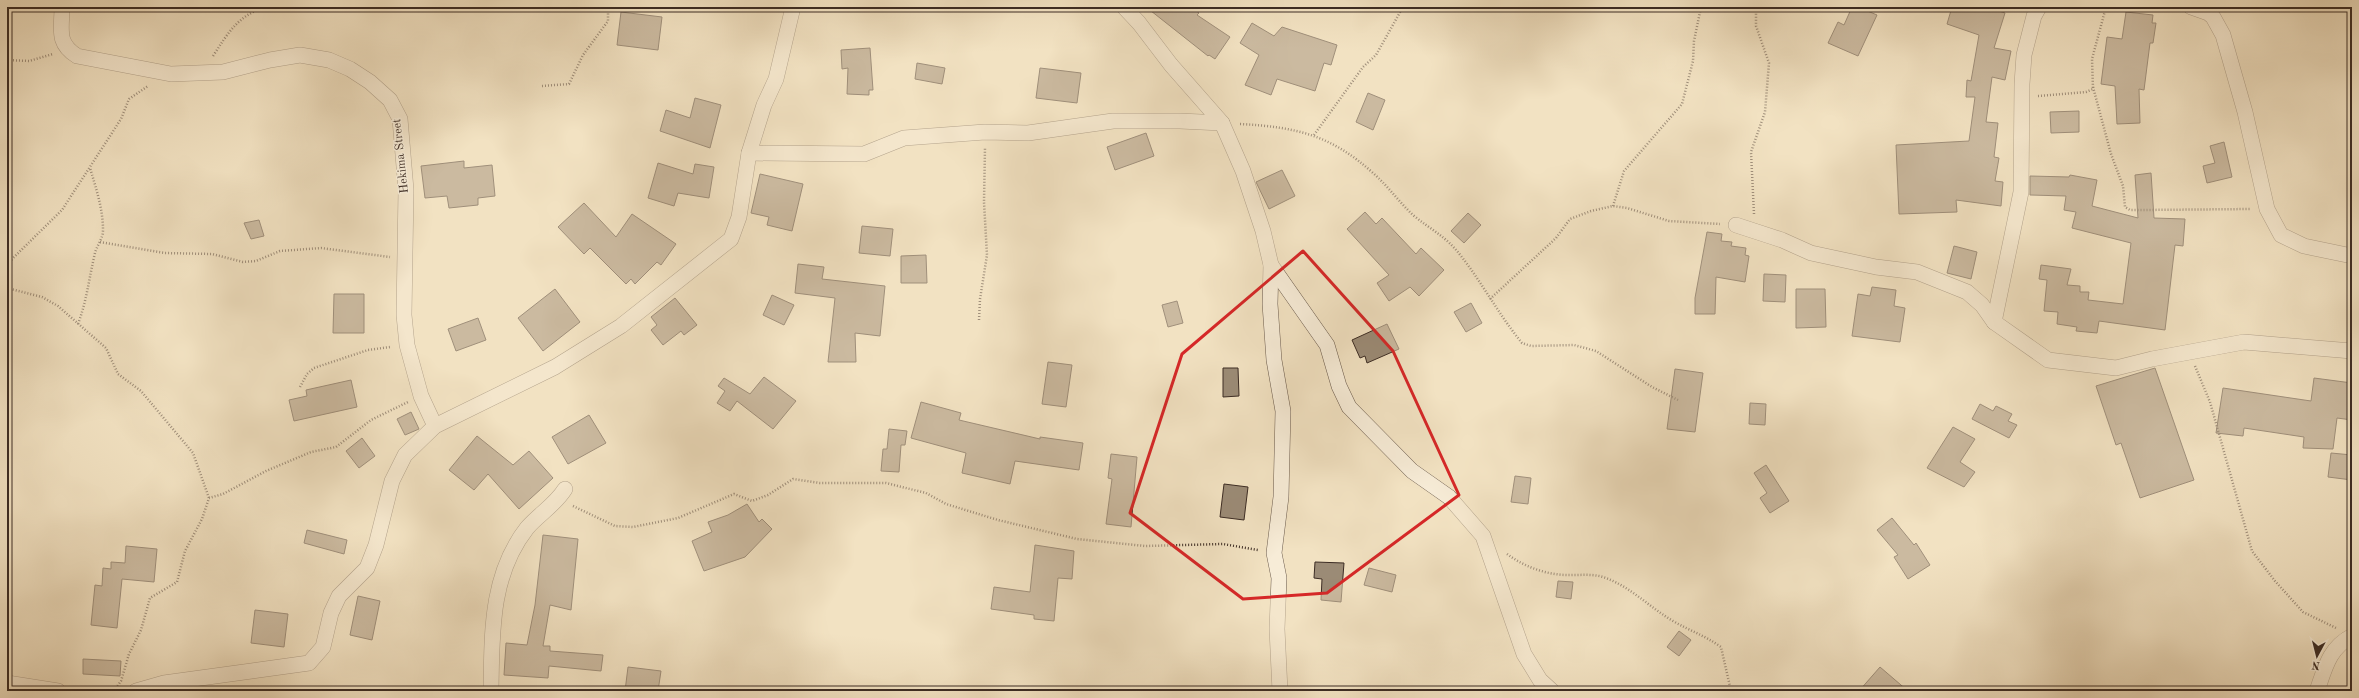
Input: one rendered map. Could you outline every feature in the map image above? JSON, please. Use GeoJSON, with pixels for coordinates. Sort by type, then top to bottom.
{"type":"FeatureCollection","features":[{"type":"Feature","properties":{"kind":"street"},"geometry":{"type":"LineString","coordinates":[[62,7],[62,41],[66,50]]}},
{"type":"Feature","properties":{"kind":"street"},"geometry":{"type":"LineString","coordinates":[[136,691],[164,683],[309,663],[323,647],[331,613],[339,596],[367,568],[376,545],[392,482],[405,455],[435,426],[555,367],[621,326],[731,239],[739,217],[749,153],[764,105],[776,79],[793,7]]}},
{"type":"Feature","properties":{"kind":"street"},"geometry":{"type":"LineString","coordinates":[[1124,7],[1139,23],[1171,65],[1222,123],[1243,172],[1263,231],[1271,265],[1270,304],[1274,360],[1283,411],[1281,497],[1274,553],[1279,578],[1277,630],[1280,691]]}},
{"type":"Feature","properties":{"kind":"street"},"geometry":{"type":"LineString","coordinates":[[1994,322],[2021,192],[2024,55],[2034,16],[2039,7]]}},
{"type":"Feature","properties":{"kind":"street"},"geometry":{"type":"LineString","coordinates":[[2191,7],[2208,13],[2218,25],[2223,35],[2245,112],[2267,209],[2281,235],[2304,246],[2352,256]]}},
{"type":"Feature","properties":{"kind":"street","name":"Hekima Street"},"geometry":{"type":"LineString","coordinates":[[66,50],[77,56],[171,74],[223,72],[270,60],[300,55],[329,60],[350,69],[370,82],[390,100],[400,119],[406,190],[404,315],[407,345],[421,396],[435,426]]}},
{"type":"Feature","properties":{"kind":"street"},"geometry":{"type":"LineString","coordinates":[[749,153],[864,154],[904,138],[985,132],[1028,133],[1113,121],[1180,121],[1222,123]]}},
{"type":"Feature","properties":{"kind":"street"},"geometry":{"type":"LineString","coordinates":[[1736,225],[1753,229],[1811,253],[1868,266],[1917,272],[1967,292],[1982,305],[1994,322],[2048,360],[2067,364],[2116,368],[2152,359],[2244,342],[2352,351]]}},
{"type":"Feature","properties":{"kind":"street"},"geometry":{"type":"LineString","coordinates":[[1271,265],[1327,345],[1339,386],[1349,407],[1412,471],[1449,497],[1483,536],[1524,654],[1540,680],[1552,691]]}},
{"type":"Feature","properties":{"kind":"street"},"geometry":{"type":"LineString","coordinates":[[491,691],[495,599],[508,557],[528,527],[561,495]]}},
{"type":"Feature","properties":{"kind":"street"},"geometry":{"type":"LineString","coordinates":[[2317,691],[2328,657],[2335,648],[2351,636]]}},
{"type":"Feature","properties":{"kind":"street"},"geometry":{"type":"LineString","coordinates":[[7,683],[58,691]]}},
{"type":"Feature","properties":{"kind":"path"},"geometry":{"type":"LineString","coordinates":[[201,74],[239,20],[250,12],[264,7]]}},
{"type":"Feature","properties":{"kind":"path"},"geometry":{"type":"LineString","coordinates":[[542,86],[569,84],[583,55],[608,21],[608,8],[611,7]]}},
{"type":"Feature","properties":{"kind":"path"},"geometry":{"type":"LineString","coordinates":[[1314,135],[1362,67],[1376,55],[1403,7]]}},
{"type":"Feature","properties":{"kind":"path"},"geometry":{"type":"LineString","coordinates":[[1613,206],[1624,170],[1682,104],[1693,61],[1694,41],[1701,7]]}},
{"type":"Feature","properties":{"kind":"path"},"geometry":{"type":"LineString","coordinates":[[1753,229],[1751,152],[1765,112],[1768,70],[1763,42],[1756,26],[1756,7]]}},
{"type":"Feature","properties":{"kind":"path"},"geometry":{"type":"LineString","coordinates":[[2106,7],[2092,59],[2093,88],[2111,154],[2123,186],[2125,208],[2130,210],[2267,209]]}},
{"type":"Feature","properties":{"kind":"path"},"geometry":{"type":"LineString","coordinates":[[7,60],[34,61],[66,50]]}},
{"type":"Feature","properties":{"kind":"path"},"geometry":{"type":"LineString","coordinates":[[7,264],[62,210],[121,118],[129,99],[171,74]]}},
{"type":"Feature","properties":{"kind":"path"},"geometry":{"type":"LineString","coordinates":[[2022,98],[2086,92],[2093,88]]}},
{"type":"Feature","properties":{"kind":"path"},"geometry":{"type":"LineString","coordinates":[[1222,123],[1284,127],[1314,135],[1334,143],[1374,173],[1414,215],[1445,237],[1461,256],[1522,343],[1531,346],[1574,345],[1596,351],[1652,387],[1678,400]]}},
{"type":"Feature","properties":{"kind":"path"},"geometry":{"type":"LineString","coordinates":[[979,320],[980,299],[987,255],[984,202],[985,132]]}},
{"type":"Feature","properties":{"kind":"path"},"geometry":{"type":"LineString","coordinates":[[78,324],[87,296],[95,253],[100,242],[103,229],[100,205],[89,167]]}},
{"type":"Feature","properties":{"kind":"path"},"geometry":{"type":"LineString","coordinates":[[1490,299],[1556,238],[1570,219],[1591,211],[1613,206],[1627,208],[1669,221],[1736,225]]}},
{"type":"Feature","properties":{"kind":"path"},"geometry":{"type":"LineString","coordinates":[[100,242],[165,253],[212,254],[242,262],[256,261],[280,251],[321,248],[405,259]]}},
{"type":"Feature","properties":{"kind":"path"},"geometry":{"type":"LineString","coordinates":[[7,288],[42,297],[58,306],[106,348],[118,374],[140,391],[193,452],[209,498],[202,519],[188,545],[177,582],[150,598],[141,630],[128,654],[121,681],[114,691]]}},
{"type":"Feature","properties":{"kind":"path"},"geometry":{"type":"LineString","coordinates":[[300,387],[307,374],[314,368],[368,350],[407,345]]}},
{"type":"Feature","properties":{"kind":"path"},"geometry":{"type":"LineString","coordinates":[[2190,353],[2210,402],[2252,551],[2275,581],[2303,612],[2351,636]]}},
{"type":"Feature","properties":{"kind":"path"},"geometry":{"type":"LineString","coordinates":[[209,498],[223,494],[266,471],[312,452],[336,447],[371,420],[421,396]]}},
{"type":"Feature","properties":{"kind":"path"},"geometry":{"type":"LineString","coordinates":[[561,495],[615,526],[633,527],[678,518],[734,494],[752,501],[768,495],[793,479],[820,483],[886,483],[926,493],[946,504],[998,520],[1077,539],[1145,546],[1223,544],[1274,553]]}},
{"type":"Feature","properties":{"kind":"path"},"geometry":{"type":"LineString","coordinates":[[1505,552],[1516,560],[1555,575],[1588,574],[1603,577],[1631,591],[1674,621],[1704,635],[1721,647],[1730,691]]}},
{"type":"Feature","properties":{"kind":"highlighted area"},"geometry":{"type":"Polygon","coordinates":[[[1303,251],[1393,351],[1459,495],[1327,593],[1243,599],[1130,513],[1182,354],[1303,251]]]}},
{"type":"Feature","properties":{"kind":"building"},"geometry":{"type":"Polygon","coordinates":[[[1146,7],[1191,7],[1199,13],[1197,15],[1230,37],[1215,59],[1209,55],[1208,56],[1146,7]]]}},
{"type":"Feature","properties":{"kind":"building"},"geometry":{"type":"Polygon","coordinates":[[[1852,7],[1858,7],[1877,15],[1858,56],[1828,43],[1838,22],[1844,25],[1852,7]]]}},
{"type":"Feature","properties":{"kind":"building"},"geometry":{"type":"Polygon","coordinates":[[[1952,7],[1986,7],[2005,13],[1994,48],[2011,51],[2005,80],[1992,77],[1986,122],[1998,123],[1994,157],[1999,158],[1995,181],[2003,182],[2001,206],[1956,200],[1957,212],[1899,214],[1896,145],[1969,141],[1975,97],[1966,97],[1967,80],[1971,81],[1979,35],[1947,24],[1952,7]]]}},
{"type":"Feature","properties":{"kind":"building"},"geometry":{"type":"Polygon","coordinates":[[[621,12],[662,17],[658,50],[617,45],[621,12]]]}},
{"type":"Feature","properties":{"kind":"building"},"geometry":{"type":"Polygon","coordinates":[[[2126,12],[2153,15],[2152,23],[2156,23],[2153,43],[2150,43],[2144,90],[2139,89],[2140,123],[2117,124],[2115,86],[2101,84],[2107,37],[2122,39],[2126,12]]]}},
{"type":"Feature","properties":{"kind":"building"},"geometry":{"type":"Polygon","coordinates":[[[1252,23],[1274,36],[1282,27],[1337,45],[1331,65],[1324,63],[1315,91],[1277,79],[1271,95],[1245,85],[1259,55],[1240,43],[1252,23]]]}},
{"type":"Feature","properties":{"kind":"building"},"geometry":{"type":"Polygon","coordinates":[[[870,48],[873,90],[869,90],[869,95],[847,94],[848,68],[842,69],[841,50],[870,48]]]}},
{"type":"Feature","properties":{"kind":"building"},"geometry":{"type":"Polygon","coordinates":[[[917,63],[945,68],[942,84],[915,79],[917,63]]]}},
{"type":"Feature","properties":{"kind":"building"},"geometry":{"type":"Polygon","coordinates":[[[1040,68],[1081,73],[1077,103],[1036,98],[1040,68]]]}},
{"type":"Feature","properties":{"kind":"building"},"geometry":{"type":"Polygon","coordinates":[[[1368,93],[1385,100],[1373,130],[1356,122],[1368,93]]]}},
{"type":"Feature","properties":{"kind":"building"},"geometry":{"type":"Polygon","coordinates":[[[695,98],[721,105],[710,148],[660,131],[666,110],[690,118],[695,98]]]}},
{"type":"Feature","properties":{"kind":"building"},"geometry":{"type":"Polygon","coordinates":[[[2079,111],[2079,132],[2051,133],[2050,112],[2079,111]]]}},
{"type":"Feature","properties":{"kind":"building"},"geometry":{"type":"Polygon","coordinates":[[[1146,133],[1154,156],[1115,170],[1107,147],[1146,133]]]}},
{"type":"Feature","properties":{"kind":"building"},"geometry":{"type":"Polygon","coordinates":[[[2224,142],[2232,177],[2207,183],[2203,166],[2215,163],[2210,146],[2224,142]]]}},
{"type":"Feature","properties":{"kind":"building"},"geometry":{"type":"Polygon","coordinates":[[[464,161],[464,168],[492,165],[495,196],[478,198],[478,205],[449,208],[447,196],[425,198],[421,166],[464,161]]]}},
{"type":"Feature","properties":{"kind":"building"},"geometry":{"type":"Polygon","coordinates":[[[658,163],[693,174],[695,164],[714,167],[709,198],[678,193],[674,206],[648,198],[658,163]]]}},
{"type":"Feature","properties":{"kind":"building"},"geometry":{"type":"Polygon","coordinates":[[[1282,170],[1295,196],[1269,209],[1256,182],[1282,170]]]}},
{"type":"Feature","properties":{"kind":"building"},"geometry":{"type":"Polygon","coordinates":[[[2151,173],[2154,218],[2185,219],[2183,246],[2175,245],[2165,330],[2099,321],[2097,333],[2076,331],[2077,327],[2057,324],[2058,312],[2044,311],[2047,280],[2039,279],[2041,265],[2071,269],[2067,285],[2080,286],[2080,292],[2089,292],[2088,300],[2123,304],[2131,243],[2072,228],[2076,212],[2064,210],[2066,196],[2030,195],[2030,176],[2069,177],[2070,175],[2097,180],[2092,206],[2138,218],[2135,175],[2151,173]]]}},
{"type":"Feature","properties":{"kind":"building"},"geometry":{"type":"Polygon","coordinates":[[[760,174],[803,184],[792,231],[767,225],[769,217],[751,213],[760,174]]]}},
{"type":"Feature","properties":{"kind":"building"},"geometry":{"type":"Polygon","coordinates":[[[584,203],[616,237],[632,214],[676,244],[661,265],[657,262],[635,284],[631,279],[626,284],[590,248],[584,254],[558,227],[584,203]]]}},
{"type":"Feature","properties":{"kind":"building"},"geometry":{"type":"Polygon","coordinates":[[[1365,212],[1376,224],[1382,218],[1416,254],[1421,248],[1444,270],[1419,296],[1410,287],[1389,301],[1377,283],[1389,275],[1347,229],[1365,212]]]}},
{"type":"Feature","properties":{"kind":"building"},"geometry":{"type":"Polygon","coordinates":[[[1468,213],[1481,225],[1464,243],[1451,231],[1468,213]]]}},
{"type":"Feature","properties":{"kind":"building"},"geometry":{"type":"Polygon","coordinates":[[[259,220],[264,236],[251,239],[244,223],[259,220]]]}},
{"type":"Feature","properties":{"kind":"building"},"geometry":{"type":"Polygon","coordinates":[[[862,226],[893,229],[890,256],[859,253],[862,226]]]}},
{"type":"Feature","properties":{"kind":"building"},"geometry":{"type":"Polygon","coordinates":[[[1707,232],[1722,234],[1721,241],[1732,242],[1731,246],[1746,248],[1745,255],[1749,256],[1745,282],[1716,277],[1715,314],[1695,314],[1695,298],[1707,232]]]}},
{"type":"Feature","properties":{"kind":"building"},"geometry":{"type":"Polygon","coordinates":[[[1954,246],[1977,252],[1971,279],[1947,273],[1954,246]]]}},
{"type":"Feature","properties":{"kind":"building"},"geometry":{"type":"Polygon","coordinates":[[[926,255],[927,283],[901,283],[901,256],[926,255]]]}},
{"type":"Feature","properties":{"kind":"building"},"geometry":{"type":"Polygon","coordinates":[[[798,264],[824,267],[822,279],[885,286],[880,336],[855,333],[856,362],[828,362],[835,298],[795,293],[798,264]]]}},
{"type":"Feature","properties":{"kind":"building"},"geometry":{"type":"Polygon","coordinates":[[[1764,274],[1786,275],[1785,302],[1763,301],[1764,274]]]}},
{"type":"Feature","properties":{"kind":"building"},"geometry":{"type":"Polygon","coordinates":[[[1872,287],[1896,290],[1894,306],[1905,308],[1900,342],[1852,336],[1858,294],[1870,296],[1872,287]]]}},
{"type":"Feature","properties":{"kind":"building"},"geometry":{"type":"Polygon","coordinates":[[[555,289],[580,322],[543,351],[518,318],[555,289]]]}},
{"type":"Feature","properties":{"kind":"building"},"geometry":{"type":"Polygon","coordinates":[[[1796,289],[1825,289],[1826,327],[1796,328],[1796,289]]]}},
{"type":"Feature","properties":{"kind":"building"},"geometry":{"type":"Polygon","coordinates":[[[334,294],[364,294],[364,333],[333,333],[334,294]]]}},
{"type":"Feature","properties":{"kind":"building"},"geometry":{"type":"Polygon","coordinates":[[[772,295],[794,305],[784,325],[763,315],[772,295]]]}},
{"type":"Feature","properties":{"kind":"building"},"geometry":{"type":"Polygon","coordinates":[[[675,298],[697,325],[684,335],[681,331],[663,345],[651,330],[657,325],[651,317],[675,298]]]}},
{"type":"Feature","properties":{"kind":"building"},"geometry":{"type":"Polygon","coordinates":[[[1177,301],[1183,323],[1168,327],[1162,305],[1177,301]]]}},
{"type":"Feature","properties":{"kind":"building"},"geometry":{"type":"Polygon","coordinates":[[[1471,303],[1482,323],[1466,332],[1454,312],[1471,303]]]}},
{"type":"Feature","properties":{"kind":"building"},"geometry":{"type":"Polygon","coordinates":[[[478,318],[486,340],[456,351],[448,329],[478,318]]]}},
{"type":"Feature","properties":{"kind":"building"},"geometry":{"type":"Polygon","coordinates":[[[1387,324],[1399,349],[1367,363],[1365,356],[1360,358],[1352,340],[1387,324]]]}},
{"type":"Feature","properties":{"kind":"building"},"geometry":{"type":"Polygon","coordinates":[[[1048,362],[1072,365],[1066,407],[1042,404],[1048,362]]]}},
{"type":"Feature","properties":{"kind":"building"},"geometry":{"type":"Polygon","coordinates":[[[1223,368],[1238,368],[1239,396],[1223,397],[1223,368]]]}},
{"type":"Feature","properties":{"kind":"building"},"geometry":{"type":"Polygon","coordinates":[[[2155,368],[2194,480],[2140,498],[2121,443],[2116,445],[2096,386],[2155,368]]]}},
{"type":"Feature","properties":{"kind":"building"},"geometry":{"type":"Polygon","coordinates":[[[1675,369],[1703,373],[1695,432],[1667,429],[1675,369]]]}},
{"type":"Feature","properties":{"kind":"building"},"geometry":{"type":"Polygon","coordinates":[[[764,377],[796,401],[773,429],[737,401],[730,411],[717,403],[725,391],[718,386],[724,378],[750,394],[764,377]]]}},
{"type":"Feature","properties":{"kind":"building"},"geometry":{"type":"Polygon","coordinates":[[[2314,378],[2352,383],[2352,420],[2337,418],[2333,449],[2303,448],[2304,437],[2244,428],[2243,436],[2216,433],[2223,388],[2311,401],[2314,378]]]}},
{"type":"Feature","properties":{"kind":"building"},"geometry":{"type":"Polygon","coordinates":[[[351,380],[357,407],[294,421],[289,400],[307,396],[306,390],[351,380]]]}},
{"type":"Feature","properties":{"kind":"building"},"geometry":{"type":"Polygon","coordinates":[[[921,402],[961,413],[959,420],[1040,439],[1040,437],[1083,443],[1079,470],[1015,461],[1010,484],[962,473],[966,453],[911,438],[921,402]]]}},
{"type":"Feature","properties":{"kind":"building"},"geometry":{"type":"Polygon","coordinates":[[[1750,403],[1766,404],[1765,425],[1749,424],[1750,403]]]}},
{"type":"Feature","properties":{"kind":"building"},"geometry":{"type":"Polygon","coordinates":[[[1980,404],[1993,411],[1996,406],[2012,414],[2008,421],[2017,425],[2009,438],[1972,419],[1980,404]]]}},
{"type":"Feature","properties":{"kind":"building"},"geometry":{"type":"Polygon","coordinates":[[[411,412],[419,429],[405,435],[397,419],[411,412]]]}},
{"type":"Feature","properties":{"kind":"building"},"geometry":{"type":"Polygon","coordinates":[[[589,415],[606,443],[568,464],[552,437],[589,415]]]}},
{"type":"Feature","properties":{"kind":"building"},"geometry":{"type":"Polygon","coordinates":[[[1953,427],[1975,439],[1960,462],[1975,472],[1964,487],[1927,468],[1953,427]]]}},
{"type":"Feature","properties":{"kind":"building"},"geometry":{"type":"Polygon","coordinates":[[[889,429],[907,431],[905,445],[901,445],[899,472],[881,471],[883,449],[887,449],[889,429]]]}},
{"type":"Feature","properties":{"kind":"building"},"geometry":{"type":"Polygon","coordinates":[[[477,436],[513,465],[529,451],[553,478],[519,509],[488,474],[474,490],[449,470],[477,436]]]}},
{"type":"Feature","properties":{"kind":"building"},"geometry":{"type":"Polygon","coordinates":[[[362,438],[375,456],[359,468],[346,451],[362,438]]]}},
{"type":"Feature","properties":{"kind":"building"},"geometry":{"type":"Polygon","coordinates":[[[2331,453],[2352,455],[2352,480],[2328,477],[2331,453]]]}},
{"type":"Feature","properties":{"kind":"building"},"geometry":{"type":"Polygon","coordinates":[[[1111,454],[1137,457],[1131,527],[1106,524],[1112,479],[1108,478],[1111,454]]]}},
{"type":"Feature","properties":{"kind":"building"},"geometry":{"type":"Polygon","coordinates":[[[1766,465],[1789,501],[1770,513],[1760,498],[1767,493],[1754,473],[1766,465]]]}},
{"type":"Feature","properties":{"kind":"building"},"geometry":{"type":"Polygon","coordinates":[[[1515,476],[1531,478],[1528,504],[1511,502],[1515,476]]]}},
{"type":"Feature","properties":{"kind":"building"},"geometry":{"type":"Polygon","coordinates":[[[1224,484],[1248,487],[1244,520],[1220,517],[1224,484]]]}},
{"type":"Feature","properties":{"kind":"building"},"geometry":{"type":"Polygon","coordinates":[[[747,504],[759,522],[762,519],[772,529],[745,557],[704,571],[692,541],[712,532],[708,522],[728,515],[747,504]]]}},
{"type":"Feature","properties":{"kind":"building"},"geometry":{"type":"Polygon","coordinates":[[[1892,518],[1914,545],[1916,543],[1930,565],[1908,579],[1894,557],[1898,555],[1877,530],[1892,518]]]}},
{"type":"Feature","properties":{"kind":"building"},"geometry":{"type":"Polygon","coordinates":[[[307,530],[347,540],[344,554],[304,543],[307,530]]]}},
{"type":"Feature","properties":{"kind":"building"},"geometry":{"type":"Polygon","coordinates":[[[543,535],[578,539],[571,610],[550,605],[543,646],[550,646],[550,651],[603,655],[601,671],[549,666],[548,678],[504,675],[506,643],[527,645],[535,605],[543,535]]]}},
{"type":"Feature","properties":{"kind":"building"},"geometry":{"type":"Polygon","coordinates":[[[1035,545],[1074,551],[1072,579],[1058,578],[1054,621],[1034,619],[1034,615],[991,609],[994,587],[1030,592],[1035,545]]]}},
{"type":"Feature","properties":{"kind":"building"},"geometry":{"type":"Polygon","coordinates":[[[126,546],[157,549],[154,582],[122,579],[117,628],[91,625],[95,585],[102,586],[103,568],[111,569],[111,562],[125,563],[126,546]]]}},
{"type":"Feature","properties":{"kind":"building"},"geometry":{"type":"Polygon","coordinates":[[[1315,562],[1344,563],[1341,602],[1321,600],[1322,579],[1314,578],[1315,562]]]}},
{"type":"Feature","properties":{"kind":"building"},"geometry":{"type":"Polygon","coordinates":[[[1369,568],[1396,575],[1392,592],[1364,585],[1369,568]]]}},
{"type":"Feature","properties":{"kind":"building"},"geometry":{"type":"Polygon","coordinates":[[[1558,581],[1573,582],[1571,599],[1556,597],[1558,581]]]}},
{"type":"Feature","properties":{"kind":"building"},"geometry":{"type":"Polygon","coordinates":[[[358,596],[380,601],[372,640],[350,635],[358,596]]]}},
{"type":"Feature","properties":{"kind":"building"},"geometry":{"type":"Polygon","coordinates":[[[255,610],[288,614],[284,647],[251,643],[255,610]]]}},
{"type":"Feature","properties":{"kind":"building"},"geometry":{"type":"Polygon","coordinates":[[[1679,631],[1691,640],[1679,656],[1667,647],[1679,631]]]}},
{"type":"Feature","properties":{"kind":"building"},"geometry":{"type":"Polygon","coordinates":[[[83,659],[121,661],[120,676],[83,674],[83,659]]]}},
{"type":"Feature","properties":{"kind":"building"},"geometry":{"type":"Polygon","coordinates":[[[628,667],[661,671],[658,691],[625,691],[628,667]]]}},
{"type":"Feature","properties":{"kind":"building"},"geometry":{"type":"Polygon","coordinates":[[[1880,667],[1908,691],[1859,691],[1880,667]]]}}]}
